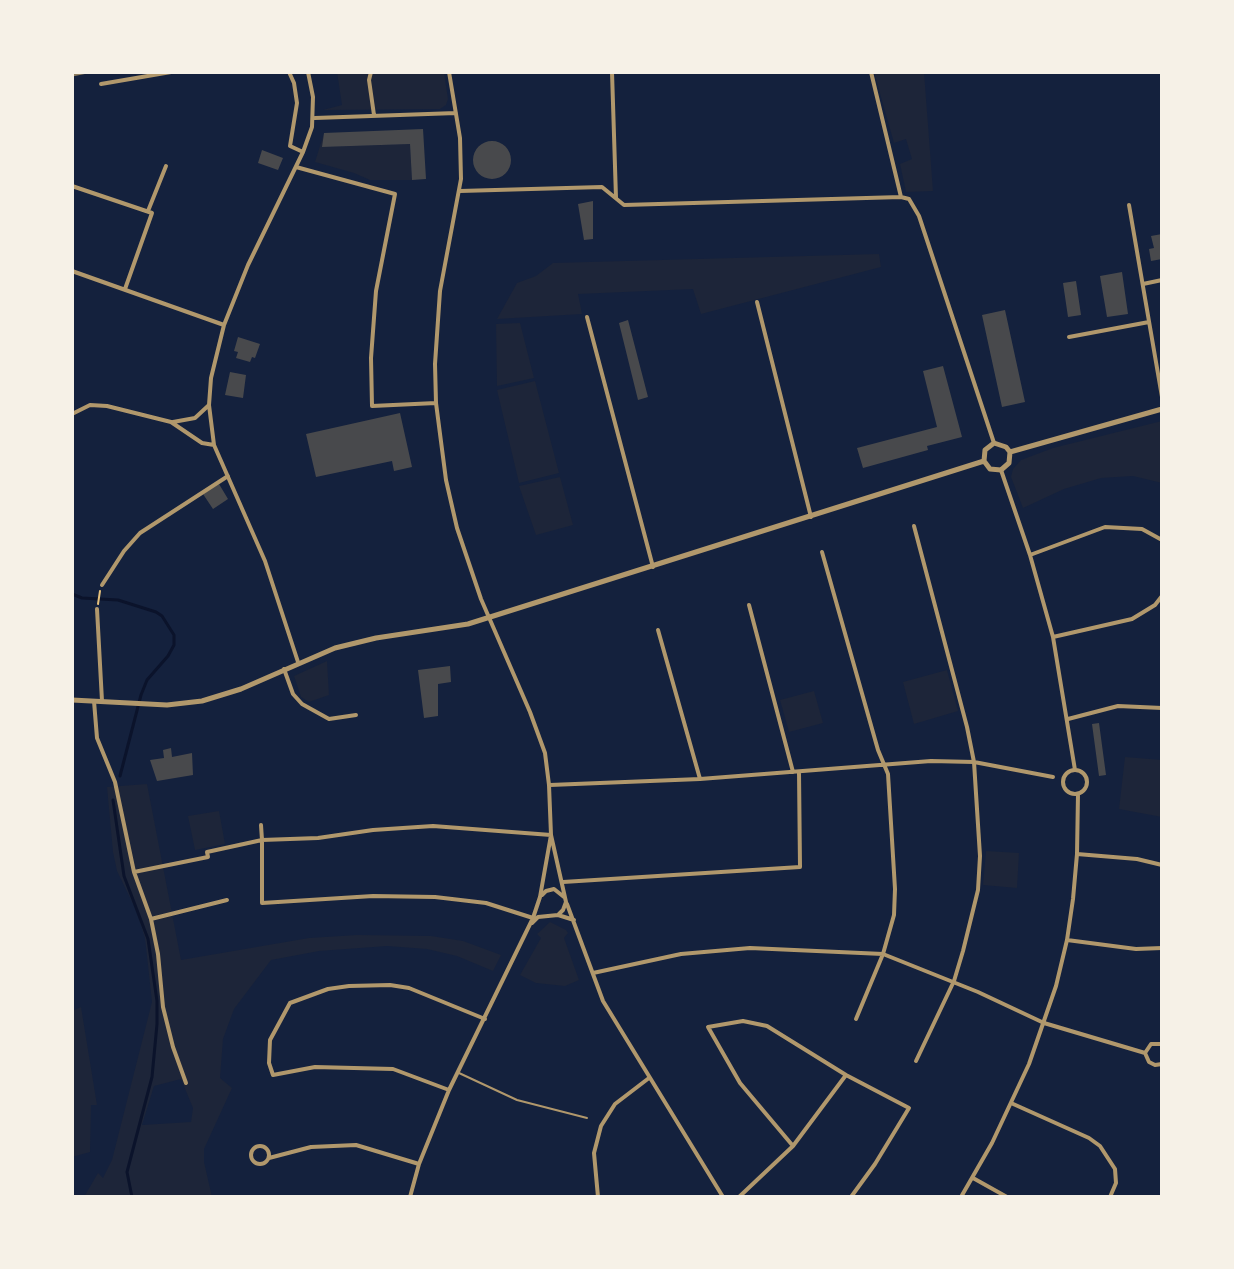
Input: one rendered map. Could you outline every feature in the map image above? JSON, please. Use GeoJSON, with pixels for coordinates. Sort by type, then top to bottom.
{"type":"FeatureCollection","features":[{"type":"Feature","properties":{"kind":"street"},"geometry":{"type":"LineString","coordinates":[[101,84],[171,72]]}},
{"type":"Feature","properties":{"kind":"street"},"geometry":{"type":"LineString","coordinates":[[289,72],[297,103],[290,146],[303,152]]}},
{"type":"Feature","properties":{"kind":"street"},"geometry":{"type":"LineString","coordinates":[[298,662],[265,561],[214,445],[209,405],[213,368],[224,325],[254,251],[303,152],[314,118],[308,72]]}},
{"type":"Feature","properties":{"kind":"street"},"geometry":{"type":"LineString","coordinates":[[371,72],[369,80],[374,115]]}},
{"type":"Feature","properties":{"kind":"street"},"geometry":{"type":"LineString","coordinates":[[449,72],[461,148],[460,191],[440,291],[436,403],[451,507],[488,617],[545,753],[551,835],[565,900],[563,910],[558,915]]}},
{"type":"Feature","properties":{"kind":"street"},"geometry":{"type":"LineString","coordinates":[[612,72],[616,198]]}},
{"type":"Feature","properties":{"kind":"street"},"geometry":{"type":"LineString","coordinates":[[871,72],[901,197]]}},
{"type":"Feature","properties":{"kind":"street"},"geometry":{"type":"LineString","coordinates":[[314,118],[456,113]]}},
{"type":"Feature","properties":{"kind":"street"},"geometry":{"type":"LineString","coordinates":[[148,211],[166,166]]}},
{"type":"Feature","properties":{"kind":"street"},"geometry":{"type":"LineString","coordinates":[[296,167],[395,194],[376,291],[371,352],[372,406],[436,403]]}},
{"type":"Feature","properties":{"kind":"street"},"geometry":{"type":"LineString","coordinates":[[72,186],[152,213],[125,289]]}},
{"type":"Feature","properties":{"kind":"street"},"geometry":{"type":"LineString","coordinates":[[460,191],[602,187],[624,205],[909,199],[919,216],[994,443]]}},
{"type":"Feature","properties":{"kind":"street"},"geometry":{"type":"LineString","coordinates":[[1129,205],[1162,397]]}},
{"type":"Feature","properties":{"kind":"street"},"geometry":{"type":"LineString","coordinates":[[72,271],[224,325]]}},
{"type":"Feature","properties":{"kind":"street"},"geometry":{"type":"LineString","coordinates":[[1143,284],[1162,280]]}},
{"type":"Feature","properties":{"kind":"street"},"geometry":{"type":"LineString","coordinates":[[757,302],[811,517]]}},
{"type":"Feature","properties":{"kind":"street"},"geometry":{"type":"LineString","coordinates":[[587,317],[653,567]]}},
{"type":"Feature","properties":{"kind":"street"},"geometry":{"type":"LineString","coordinates":[[1069,337],[1149,322]]}},
{"type":"Feature","properties":{"kind":"street"},"geometry":{"type":"LineString","coordinates":[[72,414],[90,405],[99,405],[171,422],[202,443],[214,445]]}},
{"type":"Feature","properties":{"kind":"street"},"geometry":{"type":"LineString","coordinates":[[171,422],[195,418],[209,405]]}},
{"type":"Feature","properties":{"kind":"street"},"geometry":{"type":"LineString","coordinates":[[1010,452],[1162,409]]}},
{"type":"Feature","properties":{"kind":"street"},"geometry":{"type":"LineString","coordinates":[[994,443],[1010,452],[1009,463],[1001,470],[990,469],[984,461],[985,450],[994,443]]}},
{"type":"Feature","properties":{"kind":"street"},"geometry":{"type":"LineString","coordinates":[[72,700],[167,705],[202,701],[241,689],[335,648],[376,638],[450,628],[984,461]]}},
{"type":"Feature","properties":{"kind":"street"},"geometry":{"type":"LineString","coordinates":[[1001,470],[1030,555],[1053,637],[1075,770]]}},
{"type":"Feature","properties":{"kind":"street"},"geometry":{"type":"LineString","coordinates":[[102,585],[140,533],[228,476]]}},
{"type":"Feature","properties":{"kind":"street"},"geometry":{"type":"LineString","coordinates":[[914,526],[974,762],[979,821],[978,890],[954,981],[916,1061]]}},
{"type":"Feature","properties":{"kind":"street"},"geometry":{"type":"LineString","coordinates":[[1030,555],[1105,527],[1142,529],[1162,540]]}},
{"type":"Feature","properties":{"kind":"street"},"geometry":{"type":"LineString","coordinates":[[822,552],[888,774],[894,915],[883,954],[856,1019]]}},
{"type":"Feature","properties":{"kind":"street"},"geometry":{"type":"LineString","coordinates":[[1053,637],[1132,619],[1155,605],[1162,596]]}},
{"type":"Feature","properties":{"kind":"street"},"geometry":{"type":"LineString","coordinates":[[563,882],[800,867],[796,772],[749,605]]}},
{"type":"Feature","properties":{"kind":"street"},"geometry":{"type":"LineString","coordinates":[[97,609],[102,701]]}},
{"type":"Feature","properties":{"kind":"street"},"geometry":{"type":"LineString","coordinates":[[658,630],[700,779]]}},
{"type":"Feature","properties":{"kind":"street"},"geometry":{"type":"LineString","coordinates":[[284,669],[293,694],[302,704],[329,719],[356,715]]}},
{"type":"Feature","properties":{"kind":"street"},"geometry":{"type":"LineString","coordinates":[[94,701],[97,738],[115,782],[134,872],[151,919],[163,1007],[186,1083]]}},
{"type":"Feature","properties":{"kind":"street"},"geometry":{"type":"LineString","coordinates":[[1068,719],[1118,706],[1162,708]]}},
{"type":"Feature","properties":{"kind":"street"},"geometry":{"type":"LineString","coordinates":[[549,785],[700,779],[884,763],[974,762],[1053,777]]}},
{"type":"Feature","properties":{"kind":"street"},"geometry":{"type":"LineString","coordinates":[[1075,770],[1084,774],[1087,780],[1084,790],[1078,794],[1070,793],[1063,783],[1068,773],[1075,770]]}},
{"type":"Feature","properties":{"kind":"street"},"geometry":{"type":"LineString","coordinates":[[961,1197],[1011,1103],[1044,1023],[1067,940],[1077,854],[1078,794]]}},
{"type":"Feature","properties":{"kind":"street"},"geometry":{"type":"LineString","coordinates":[[261,825],[262,903],[373,896],[435,897],[486,903],[532,921]]}},
{"type":"Feature","properties":{"kind":"street"},"geometry":{"type":"LineString","coordinates":[[134,872],[208,857],[207,852],[262,840],[318,838],[373,830],[433,826],[551,835]]}},
{"type":"Feature","properties":{"kind":"street"},"geometry":{"type":"LineString","coordinates":[[410,1197],[419,1164],[449,1090],[532,921],[540,898],[551,835]]}},
{"type":"Feature","properties":{"kind":"street"},"geometry":{"type":"LineString","coordinates":[[1077,854],[1137,859],[1162,865]]}},
{"type":"Feature","properties":{"kind":"street"},"geometry":{"type":"LineString","coordinates":[[548,915],[540,908],[540,898],[546,891],[554,889],[565,900],[574,920],[603,1001],[723,1197]]}},
{"type":"Feature","properties":{"kind":"street"},"geometry":{"type":"LineString","coordinates":[[151,919],[227,900]]}},
{"type":"Feature","properties":{"kind":"street"},"geometry":{"type":"LineString","coordinates":[[532,921],[548,915],[574,920]]}},
{"type":"Feature","properties":{"kind":"street"},"geometry":{"type":"LineString","coordinates":[[1067,940],[1136,949],[1162,948]]}},
{"type":"Feature","properties":{"kind":"street"},"geometry":{"type":"LineString","coordinates":[[593,973],[681,954],[750,948],[883,954],[954,981],[1044,1023],[1145,1053]]}},
{"type":"Feature","properties":{"kind":"street"},"geometry":{"type":"LineString","coordinates":[[449,1090],[393,1069],[315,1067],[273,1075],[269,1063],[270,1040],[290,1003],[328,989],[349,986],[409,988],[485,1019]]}},
{"type":"Feature","properties":{"kind":"street"},"geometry":{"type":"LineString","coordinates":[[793,1146],[740,1083],[708,1027],[743,1021],[767,1026],[846,1075],[909,1108],[851,1197]]}},
{"type":"Feature","properties":{"kind":"street"},"geometry":{"type":"LineString","coordinates":[[1162,1044],[1151,1044],[1145,1053],[1152,1064],[1162,1064]]}},
{"type":"Feature","properties":{"kind":"street"},"geometry":{"type":"LineString","coordinates":[[739,1197],[793,1146],[846,1075]]}},
{"type":"Feature","properties":{"kind":"street"},"geometry":{"type":"LineString","coordinates":[[598,1197],[594,1165],[601,1126],[615,1104],[649,1078]]}},
{"type":"Feature","properties":{"kind":"street"},"geometry":{"type":"LineString","coordinates":[[1011,1103],[1089,1138],[1100,1146],[1115,1169],[1116,1183],[1110,1197]]}},
{"type":"Feature","properties":{"kind":"street"},"geometry":{"type":"LineString","coordinates":[[269,1158],[268,1150],[262,1147],[252,1151],[252,1158],[263,1164],[269,1158],[311,1147],[356,1145],[419,1164]]}},
{"type":"Feature","properties":{"kind":"street"},"geometry":{"type":"LineString","coordinates":[[973,1178],[1007,1197]]}},
{"type":"Feature","properties":{"kind":"lane"},"geometry":{"type":"LineString","coordinates":[[458,1072],[517,1100],[587,1118]]}},
{"type":"Feature","properties":{"kind":"path"},"geometry":{"type":"LineString","coordinates":[[97,609],[102,585]]}},
{"type":"Feature","properties":{"kind":"shaded area"},"geometry":{"type":"Polygon","coordinates":[[[337,72],[444,72],[448,99],[440,109],[323,110],[342,105],[337,72]]]}},
{"type":"Feature","properties":{"kind":"shaded area"},"geometry":{"type":"Polygon","coordinates":[[[874,72],[924,72],[933,191],[906,192],[900,164],[912,159],[906,139],[894,143],[874,72]]]}},
{"type":"Feature","properties":{"kind":"shaded area"},"geometry":{"type":"Polygon","coordinates":[[[324,133],[323,147],[410,144],[412,180],[370,180],[315,162],[324,133]]]}},
{"type":"Feature","properties":{"kind":"shaded area"},"geometry":{"type":"Polygon","coordinates":[[[879,254],[881,267],[701,314],[693,289],[578,294],[582,314],[497,319],[517,283],[536,276],[553,263],[879,254]]]}},
{"type":"Feature","properties":{"kind":"shaded area"},"geometry":{"type":"Polygon","coordinates":[[[520,323],[534,378],[497,386],[496,324],[520,323]]]}},
{"type":"Feature","properties":{"kind":"shaded area"},"geometry":{"type":"Polygon","coordinates":[[[535,381],[559,473],[519,483],[497,390],[535,381]]]}},
{"type":"Feature","properties":{"kind":"shaded area"},"geometry":{"type":"Polygon","coordinates":[[[1162,421],[1162,483],[1133,476],[1101,478],[1064,489],[1023,508],[1011,477],[1021,460],[1053,448],[1162,421]]]}},
{"type":"Feature","properties":{"kind":"shaded area"},"geometry":{"type":"Polygon","coordinates":[[[560,477],[573,525],[536,535],[519,486],[560,477]]]}},
{"type":"Feature","properties":{"kind":"shaded area"},"geometry":{"type":"Polygon","coordinates":[[[327,661],[329,695],[309,702],[301,697],[294,676],[327,661]]]}},
{"type":"Feature","properties":{"kind":"shaded area"},"geometry":{"type":"Polygon","coordinates":[[[947,670],[958,711],[914,724],[903,682],[947,670]]]}},
{"type":"Feature","properties":{"kind":"shaded area"},"geometry":{"type":"Polygon","coordinates":[[[814,691],[823,723],[789,732],[780,700],[814,691]]]}},
{"type":"Feature","properties":{"kind":"shaded area"},"geometry":{"type":"Polygon","coordinates":[[[1125,757],[1162,760],[1162,817],[1119,809],[1125,757]]]}},
{"type":"Feature","properties":{"kind":"shaded area"},"geometry":{"type":"Polygon","coordinates":[[[147,784],[181,960],[309,938],[357,935],[431,936],[463,941],[501,955],[493,971],[457,956],[427,949],[387,946],[319,951],[271,960],[234,1009],[223,1039],[220,1078],[232,1088],[204,1149],[212,1197],[84,1197],[98,1173],[103,1178],[112,1160],[152,1002],[145,938],[136,910],[117,871],[113,852],[107,787],[147,784]],[[181,1079],[154,1086],[142,1125],[191,1122],[193,1108],[181,1079]]]}},
{"type":"Feature","properties":{"kind":"shaded area"},"geometry":{"type":"Polygon","coordinates":[[[219,811],[225,844],[195,850],[188,816],[219,811]]]}},
{"type":"Feature","properties":{"kind":"shaded area"},"geometry":{"type":"Polygon","coordinates":[[[986,851],[1019,853],[1017,888],[983,885],[986,851]]]}},
{"type":"Feature","properties":{"kind":"shaded area"},"geometry":{"type":"Polygon","coordinates":[[[550,922],[568,933],[564,938],[579,980],[565,986],[536,983],[520,975],[541,938],[537,934],[550,922]]]}},
{"type":"Feature","properties":{"kind":"shaded area"},"geometry":{"type":"Polygon","coordinates":[[[81,1007],[97,1105],[91,1105],[90,1152],[72,1157],[72,1011],[81,1007]]]}},
{"type":"Feature","properties":{"kind":"building"},"geometry":{"type":"Polygon","coordinates":[[[423,129],[426,179],[412,180],[410,144],[322,147],[324,133],[423,129]]]}},
{"type":"Feature","properties":{"kind":"building"},"geometry":{"type":"Polygon","coordinates":[[[492,141],[505,147],[511,160],[505,173],[492,179],[479,173],[473,160],[479,147],[492,141]]]}},
{"type":"Feature","properties":{"kind":"building"},"geometry":{"type":"Polygon","coordinates":[[[262,150],[283,158],[278,170],[258,163],[262,150]]]}},
{"type":"Feature","properties":{"kind":"building"},"geometry":{"type":"Polygon","coordinates":[[[593,201],[593,239],[584,240],[578,204],[593,201]]]}},
{"type":"Feature","properties":{"kind":"building"},"geometry":{"type":"Polygon","coordinates":[[[1162,234],[1162,259],[1151,261],[1149,249],[1154,248],[1151,236],[1162,234]]]}},
{"type":"Feature","properties":{"kind":"building"},"geometry":{"type":"Polygon","coordinates":[[[1122,272],[1128,314],[1107,317],[1100,276],[1122,272]]]}},
{"type":"Feature","properties":{"kind":"building"},"geometry":{"type":"Polygon","coordinates":[[[1076,281],[1081,315],[1068,317],[1063,283],[1076,281]]]}},
{"type":"Feature","properties":{"kind":"building"},"geometry":{"type":"Polygon","coordinates":[[[1005,310],[1025,402],[1002,407],[982,315],[1005,310]]]}},
{"type":"Feature","properties":{"kind":"building"},"geometry":{"type":"Polygon","coordinates":[[[628,320],[648,397],[638,400],[619,323],[628,320]]]}},
{"type":"Feature","properties":{"kind":"building"},"geometry":{"type":"Polygon","coordinates":[[[238,337],[260,344],[255,358],[252,357],[250,362],[236,358],[238,352],[234,351],[238,337]]]}},
{"type":"Feature","properties":{"kind":"building"},"geometry":{"type":"Polygon","coordinates":[[[943,366],[962,437],[863,468],[857,448],[937,427],[923,371],[943,366]]]}},
{"type":"Feature","properties":{"kind":"building"},"geometry":{"type":"Polygon","coordinates":[[[230,372],[246,375],[243,398],[225,395],[230,372]]]}},
{"type":"Feature","properties":{"kind":"building"},"geometry":{"type":"Polygon","coordinates":[[[400,413],[412,467],[394,471],[392,461],[316,477],[306,434],[400,413]]]}},
{"type":"Feature","properties":{"kind":"building"},"geometry":{"type":"Polygon","coordinates":[[[219,484],[228,499],[213,509],[203,494],[219,484]]]}},
{"type":"Feature","properties":{"kind":"building"},"geometry":{"type":"Polygon","coordinates":[[[450,666],[451,682],[438,684],[438,716],[424,718],[418,670],[450,666]]]}},
{"type":"Feature","properties":{"kind":"building"},"geometry":{"type":"Polygon","coordinates":[[[1099,723],[1106,775],[1099,776],[1092,724],[1099,723]]]}},
{"type":"Feature","properties":{"kind":"building"},"geometry":{"type":"Polygon","coordinates":[[[171,748],[172,757],[192,753],[193,775],[157,781],[150,760],[164,758],[163,750],[171,748]]]}},
{"type":"Feature","properties":{"kind":"waterway"},"geometry":{"type":"LineString","coordinates":[[72,594],[82,598],[118,600],[156,612],[174,635],[174,645],[168,656],[147,680],[141,695],[120,776]]}},
{"type":"Feature","properties":{"kind":"waterway"},"geometry":{"type":"LineString","coordinates":[[113,800],[124,876],[148,939],[157,1001],[152,1077],[127,1172],[132,1197]]}},
{"type":"Feature","properties":{"kind":"railway"},"geometry":{"type":"LineString","coordinates":[[72,75],[87,72]]}}]}
